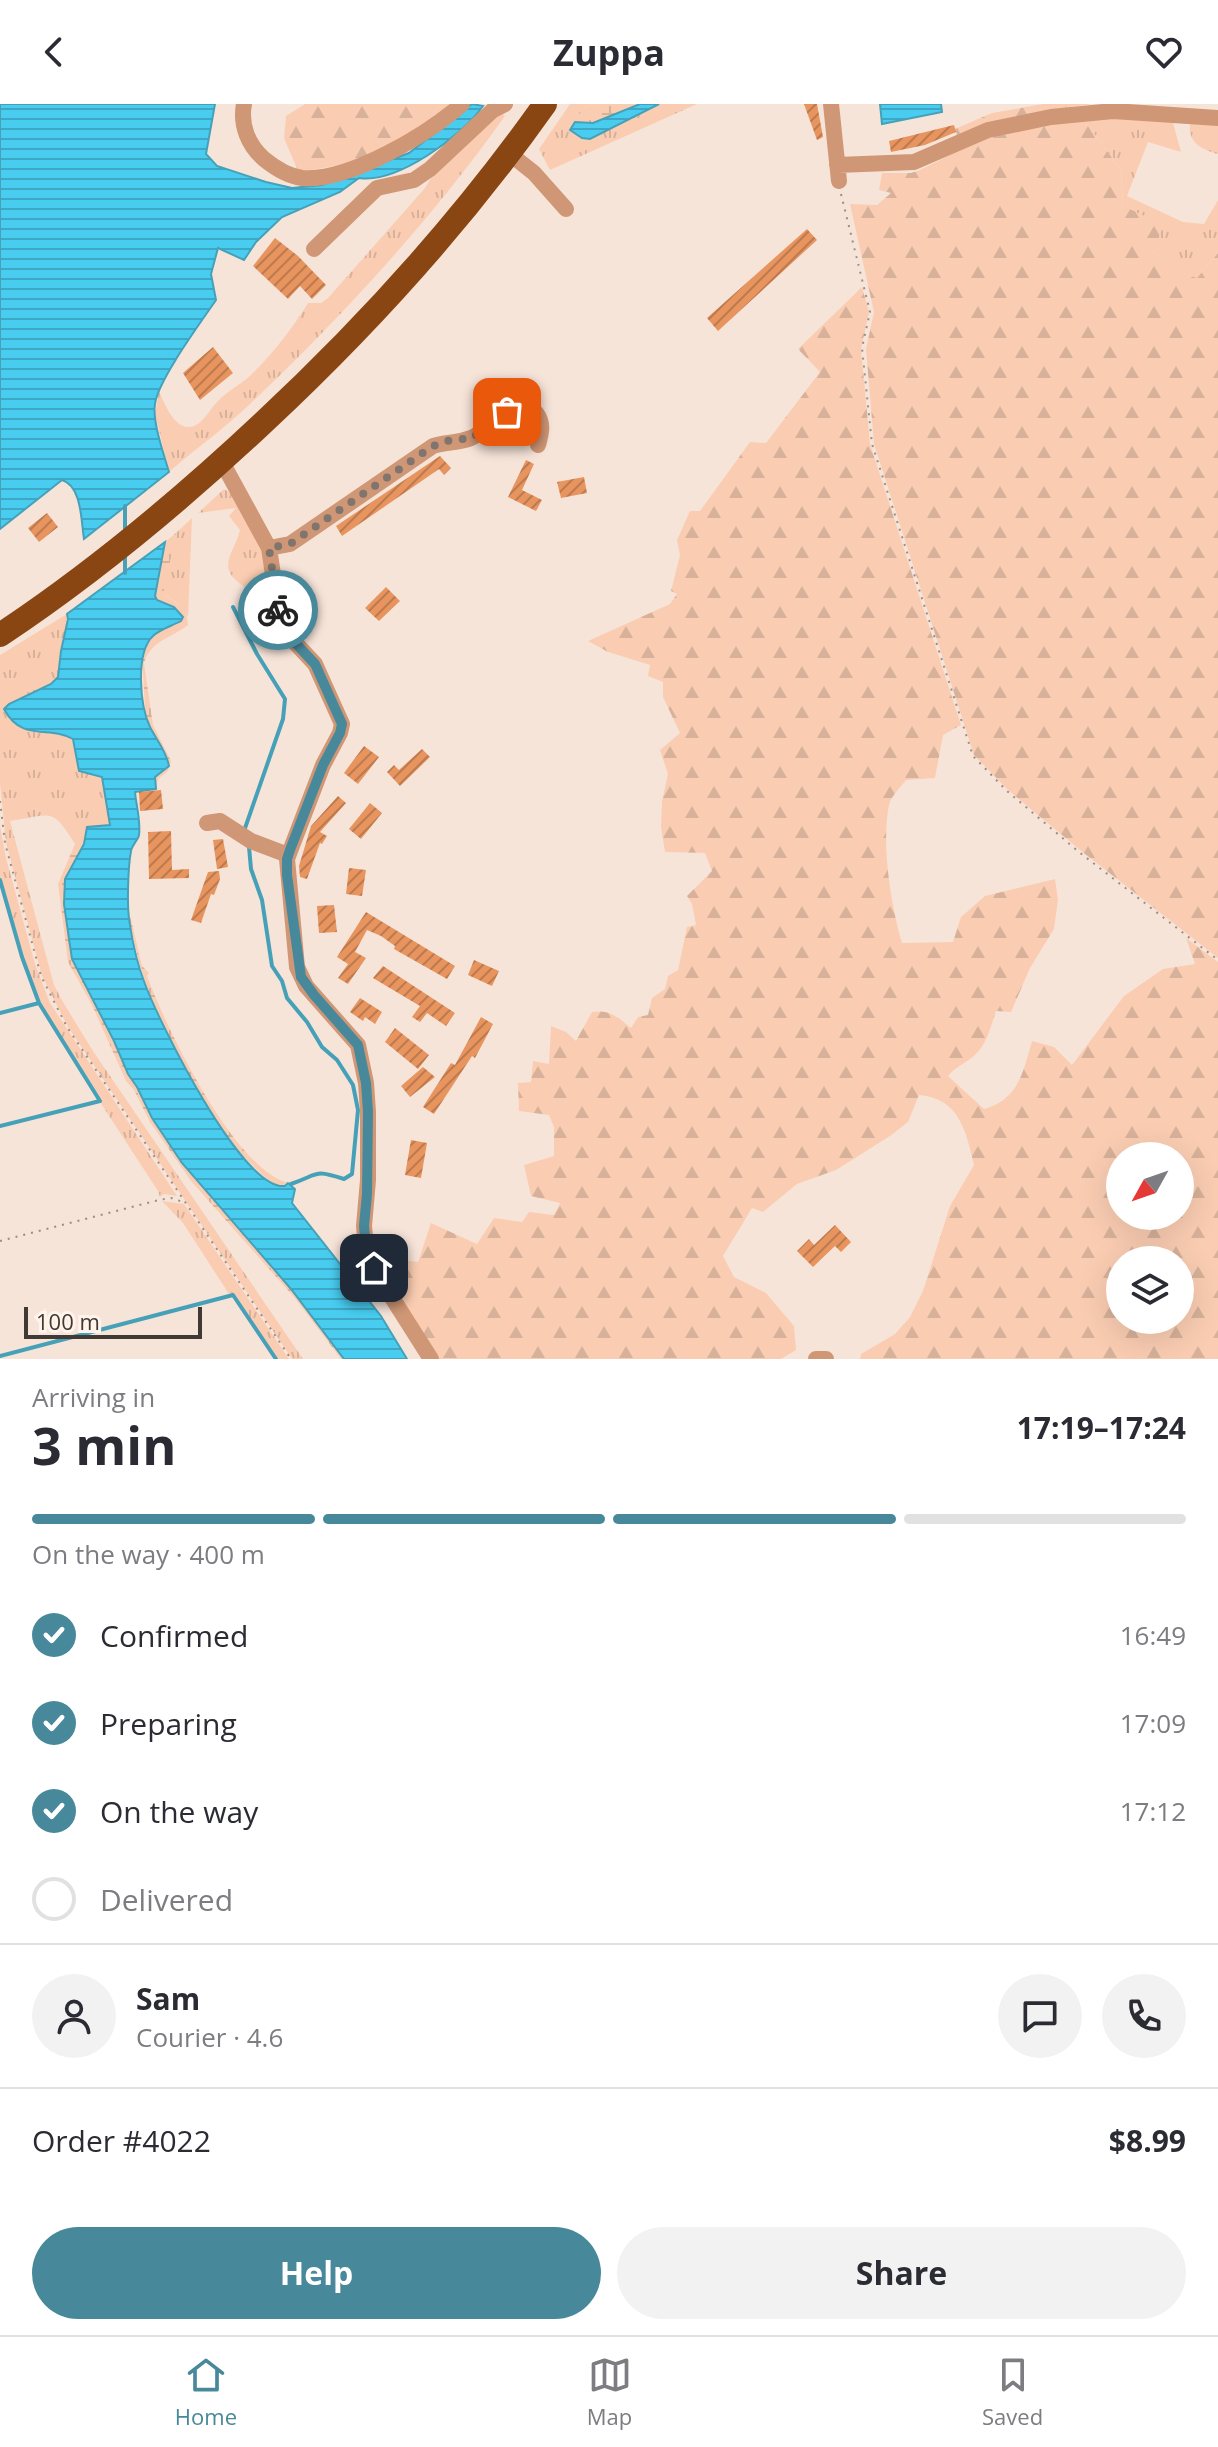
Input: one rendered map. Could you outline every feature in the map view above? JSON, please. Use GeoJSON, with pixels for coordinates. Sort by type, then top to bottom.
{"type":"FeatureCollection","features":[{"type":"Feature","properties":{"kind":"highway"},"geometry":{"type":"LineString","coordinates":[[0,635],[84,576],[214,469],[300,388],[406,279],[510,154],[545,104]]}},
{"type":"Feature","properties":{"kind":"street"},"geometry":{"type":"LineString","coordinates":[[244,104],[245,130],[254,150],[290,175],[318,178],[405,147],[462,104]]}},
{"type":"Feature","properties":{"kind":"street"},"geometry":{"type":"LineString","coordinates":[[314,249],[377,188],[414,180],[493,110],[505,104]]}},
{"type":"Feature","properties":{"kind":"street"},"geometry":{"type":"LineString","coordinates":[[831,104],[838,173],[914,162],[988,130],[1051,117],[1113,111],[1218,118]]}},
{"type":"Feature","properties":{"kind":"street"},"geometry":{"type":"LineString","coordinates":[[510,154],[534,173],[566,209]]}},
{"type":"Feature","properties":{"kind":"street"},"geometry":{"type":"LineString","coordinates":[[269,548],[290,544],[433,446],[472,438],[507,412],[521,407],[531,409],[538,415],[542,433],[538,445]]}},
{"type":"Feature","properties":{"kind":"street"},"geometry":{"type":"LineString","coordinates":[[214,469],[269,548],[279,615],[286,633],[315,664],[342,724],[288,855],[287,875],[301,977],[358,1045],[366,1083],[369,1144],[364,1226],[366,1248],[384,1285],[431,1359]]}},
{"type":"Feature","properties":{"kind":"street"},"geometry":{"type":"LineString","coordinates":[[207,823],[220,821],[251,841],[288,855]]}},
{"type":"Feature","properties":{"kind":"street"},"geometry":{"type":"LineString","coordinates":[[816,1359],[826,1359]]}},
{"type":"Feature","properties":{"kind":"path"},"geometry":{"type":"LineString","coordinates":[[838,173],[842,202],[870,312],[862,348],[872,444],[973,756],[1007,791],[1079,852],[1218,960]]}},
{"type":"Feature","properties":{"kind":"path"},"geometry":{"type":"LineString","coordinates":[[0,801],[5,843],[41,976],[51,999],[184,1203],[291,1359]]}},
{"type":"Feature","properties":{"kind":"path"},"geometry":{"type":"LineString","coordinates":[[0,1241],[159,1200],[171,1198],[184,1203]]}},
{"type":"Feature","properties":{"kind":"green space"},"geometry":{"type":"Polygon","coordinates":[[[305,104],[449,104],[417,130],[380,151],[339,165],[298,171],[284,138],[286,116],[305,104]]]}},
{"type":"Feature","properties":{"kind":"green space"},"geometry":{"type":"Polygon","coordinates":[[[570,104],[596,104],[583,108],[589,139],[659,104],[697,104],[550,170],[539,149],[570,104]]]}},
{"type":"Feature","properties":{"kind":"green space"},"geometry":{"type":"Polygon","coordinates":[[[596,104],[640,104],[593,123],[575,122],[583,108],[596,104]]]}},
{"type":"Feature","properties":{"kind":"green space"},"geometry":{"type":"Polygon","coordinates":[[[1043,104],[1092,104],[1007,118],[957,135],[955,129],[992,113],[1043,104]]]}},
{"type":"Feature","properties":{"kind":"green space"},"geometry":{"type":"Polygon","coordinates":[[[501,113],[505,116],[447,193],[351,302],[249,405],[169,472],[155,414],[159,392],[179,424],[190,427],[199,423],[221,398],[262,363],[308,303],[321,303],[328,298],[425,188],[436,170],[501,113]]]}},
{"type":"Feature","properties":{"kind":"green space"},"geometry":{"type":"Polygon","coordinates":[[[1083,119],[1172,119],[1181,152],[1148,142],[1127,196],[1183,222],[1204,224],[1218,200],[1218,253],[1197,278],[1172,271],[1153,251],[1123,206],[1121,170],[1083,119]]]}},
{"type":"Feature","properties":{"kind":"green space"},"geometry":{"type":"Polygon","coordinates":[[[1083,119],[1121,170],[1123,206],[1164,225],[1153,251],[1172,270],[1197,278],[1218,253],[1218,958],[1080,850],[1008,790],[974,755],[874,444],[866,349],[874,312],[850,204],[877,205],[891,193],[879,190],[882,173],[920,170],[992,134],[1083,119]]]}},
{"type":"Feature","properties":{"kind":"green space"},"geometry":{"type":"Polygon","coordinates":[[[1190,124],[1218,125],[1218,154],[1193,141],[1190,124]]]}},
{"type":"Feature","properties":{"kind":"green space"},"geometry":{"type":"Polygon","coordinates":[[[862,287],[869,312],[861,349],[870,444],[961,725],[943,735],[935,778],[906,780],[889,805],[886,838],[888,874],[902,943],[953,942],[961,917],[985,896],[1055,879],[1058,900],[1054,929],[1030,968],[1011,1012],[996,1011],[983,1046],[948,1076],[984,1109],[996,1104],[1005,1099],[1018,1083],[1032,1041],[1054,1047],[1072,1065],[1124,996],[1163,969],[1195,964],[1186,938],[1218,962],[1218,1359],[860,1359],[861,1354],[895,1334],[910,1317],[923,1291],[950,1206],[974,1165],[964,1129],[952,1110],[933,1097],[919,1095],[908,1122],[890,1136],[836,1170],[797,1184],[763,1212],[752,1208],[723,1256],[734,1277],[766,1293],[794,1326],[796,1350],[781,1359],[433,1359],[367,1239],[379,1239],[385,1258],[418,1262],[431,1223],[477,1244],[494,1218],[522,1222],[529,1212],[554,1215],[560,1203],[531,1196],[524,1165],[554,1156],[554,1127],[549,1115],[519,1111],[518,1083],[531,1082],[533,1061],[549,1064],[551,1026],[566,1032],[576,1041],[592,1012],[614,1015],[631,1028],[638,1017],[648,1015],[652,998],[665,989],[668,976],[678,970],[687,927],[696,925],[692,904],[687,896],[712,871],[705,853],[665,852],[661,827],[662,801],[668,774],[660,750],[680,733],[663,697],[663,682],[648,676],[650,665],[608,652],[588,641],[670,604],[677,594],[671,591],[680,555],[677,540],[690,511],[700,511],[750,442],[766,443],[820,372],[798,349],[862,287]]]}},
{"type":"Feature","properties":{"kind":"green space"},"geometry":{"type":"Polygon","coordinates":[[[224,489],[232,494],[264,550],[284,635],[276,632],[266,613],[261,612],[244,593],[245,587],[230,573],[229,560],[240,530],[229,516],[236,508],[198,513],[224,489]]]}},
{"type":"Feature","properties":{"kind":"green space"},"geometry":{"type":"Polygon","coordinates":[[[192,518],[188,617],[176,602],[163,594],[162,589],[176,533],[192,518]]]}},
{"type":"Feature","properties":{"kind":"green space"},"geometry":{"type":"Polygon","coordinates":[[[176,533],[163,594],[183,610],[188,625],[157,644],[144,663],[153,725],[171,761],[168,771],[158,779],[156,789],[156,736],[145,710],[142,654],[155,634],[183,617],[155,596],[165,542],[176,533]]]}},
{"type":"Feature","properties":{"kind":"green space"},"geometry":{"type":"Polygon","coordinates":[[[67,614],[58,677],[51,684],[9,704],[14,722],[34,732],[65,734],[73,739],[95,776],[102,776],[110,825],[86,837],[84,844],[75,844],[55,818],[43,816],[10,821],[54,985],[93,1051],[303,1359],[292,1359],[68,1027],[42,976],[6,843],[0,784],[0,655],[67,614]]]}},
{"type":"Feature","properties":{"kind":"green space"},"geometry":{"type":"Polygon","coordinates":[[[0,826],[35,964],[50,1003],[177,1196],[164,1194],[160,1197],[40,1002],[0,877],[0,826]]]}},
{"type":"Feature","properties":{"kind":"green space"},"geometry":{"type":"Polygon","coordinates":[[[75,844],[84,844],[65,879],[64,903],[73,959],[128,1074],[182,1163],[291,1289],[344,1359],[294,1297],[191,1181],[126,1081],[92,1005],[68,962],[58,884],[75,844]]]}},
{"type":"Feature","properties":{"kind":"green space"},"geometry":{"type":"Polygon","coordinates":[[[129,911],[142,966],[149,973],[147,976],[185,1060],[245,1152],[267,1172],[288,1183],[286,1186],[273,1183],[255,1168],[215,1121],[197,1093],[152,1000],[141,970],[129,911]]]}},
{"type":"Feature","properties":{"kind":"green space"},"geometry":{"type":"Polygon","coordinates":[[[162,1201],[184,1204],[289,1359],[278,1359],[233,1293],[229,1294],[183,1223],[162,1201]]]}},
{"type":"Feature","properties":{"kind":"water"},"geometry":{"type":"Polygon","coordinates":[[[0,104],[215,104],[206,154],[217,166],[292,188],[322,185],[409,153],[472,104],[483,106],[445,144],[409,166],[391,174],[359,178],[340,192],[282,217],[256,242],[244,260],[218,248],[211,274],[216,300],[172,366],[155,404],[157,429],[169,472],[84,539],[77,497],[69,484],[62,480],[0,529],[0,104]]]}},
{"type":"Feature","properties":{"kind":"water"},"geometry":{"type":"Polygon","coordinates":[[[640,104],[659,104],[590,139],[570,130],[575,122],[593,123],[640,104]]]}},
{"type":"Feature","properties":{"kind":"water"},"geometry":{"type":"Polygon","coordinates":[[[880,104],[941,104],[942,112],[882,124],[880,104]]]}},
{"type":"Feature","properties":{"kind":"water"},"geometry":{"type":"Polygon","coordinates":[[[165,542],[155,596],[157,600],[174,607],[183,617],[153,636],[147,644],[142,667],[142,693],[147,718],[169,766],[155,777],[156,789],[135,792],[139,830],[131,851],[128,904],[140,968],[153,1004],[184,1066],[225,1134],[247,1162],[267,1180],[285,1186],[288,1183],[295,1189],[292,1203],[381,1316],[407,1359],[344,1359],[291,1289],[182,1163],[128,1074],[72,959],[64,904],[65,879],[84,844],[87,827],[110,825],[102,777],[79,771],[73,739],[28,730],[11,719],[4,709],[51,684],[58,677],[67,614],[165,542]]]}},
{"type":"Feature","properties":{"kind":"building"},"geometry":{"type":"Polygon","coordinates":[[[804,104],[817,104],[823,137],[817,140],[804,104]]]}},
{"type":"Feature","properties":{"kind":"building"},"geometry":{"type":"Polygon","coordinates":[[[954,125],[956,132],[925,145],[891,152],[889,141],[954,125]]]}},
{"type":"Feature","properties":{"kind":"building"},"geometry":{"type":"Polygon","coordinates":[[[807,229],[817,240],[718,331],[707,318],[807,229]]]}},
{"type":"Feature","properties":{"kind":"building"},"geometry":{"type":"Polygon","coordinates":[[[275,238],[326,285],[312,299],[300,286],[288,299],[253,266],[275,238]]]}},
{"type":"Feature","properties":{"kind":"building"},"geometry":{"type":"Polygon","coordinates":[[[213,347],[233,373],[200,400],[183,373],[213,347]]]}},
{"type":"Feature","properties":{"kind":"building"},"geometry":{"type":"Polygon","coordinates":[[[440,456],[451,468],[444,475],[439,469],[342,536],[336,526],[440,456]]]}},
{"type":"Feature","properties":{"kind":"building"},"geometry":{"type":"Polygon","coordinates":[[[526,460],[534,464],[522,490],[542,500],[536,511],[508,497],[526,460]]]}},
{"type":"Feature","properties":{"kind":"building"},"geometry":{"type":"Polygon","coordinates":[[[584,477],[587,493],[561,498],[557,482],[584,477]]]}},
{"type":"Feature","properties":{"kind":"building"},"geometry":{"type":"Polygon","coordinates":[[[47,513],[58,527],[39,542],[28,528],[47,513]]]}},
{"type":"Feature","properties":{"kind":"building"},"geometry":{"type":"Polygon","coordinates":[[[386,587],[400,601],[379,621],[365,608],[386,587]]]}},
{"type":"Feature","properties":{"kind":"building"},"geometry":{"type":"Polygon","coordinates":[[[364,746],[379,757],[358,784],[344,773],[364,746]]]}},
{"type":"Feature","properties":{"kind":"building"},"geometry":{"type":"Polygon","coordinates":[[[422,749],[430,757],[400,786],[387,772],[394,765],[399,770],[422,749]]]}},
{"type":"Feature","properties":{"kind":"building"},"geometry":{"type":"Polygon","coordinates":[[[161,790],[163,809],[140,811],[139,792],[161,790]]]}},
{"type":"Feature","properties":{"kind":"building"},"geometry":{"type":"Polygon","coordinates":[[[338,796],[346,803],[320,832],[327,836],[320,843],[307,879],[300,877],[299,866],[311,826],[338,796]]]}},
{"type":"Feature","properties":{"kind":"building"},"geometry":{"type":"Polygon","coordinates":[[[370,803],[382,813],[361,839],[349,829],[370,803]]]}},
{"type":"Feature","properties":{"kind":"building"},"geometry":{"type":"Polygon","coordinates":[[[171,831],[172,870],[189,869],[189,878],[149,879],[148,832],[171,831]]]}},
{"type":"Feature","properties":{"kind":"building"},"geometry":{"type":"Polygon","coordinates":[[[223,839],[228,867],[217,869],[213,840],[223,839]]]}},
{"type":"Feature","properties":{"kind":"building"},"geometry":{"type":"Polygon","coordinates":[[[349,868],[366,870],[362,896],[346,894],[349,868]]]}},
{"type":"Feature","properties":{"kind":"building"},"geometry":{"type":"Polygon","coordinates":[[[219,871],[220,879],[201,923],[191,920],[208,872],[219,871]]]}},
{"type":"Feature","properties":{"kind":"building"},"geometry":{"type":"Polygon","coordinates":[[[334,905],[337,932],[319,933],[317,906],[334,905]]]}},
{"type":"Feature","properties":{"kind":"building"},"geometry":{"type":"Polygon","coordinates":[[[366,912],[455,966],[447,979],[367,930],[355,952],[366,958],[348,984],[338,978],[348,964],[337,957],[366,912]]]}},
{"type":"Feature","properties":{"kind":"building"},"geometry":{"type":"Polygon","coordinates":[[[474,960],[499,971],[492,986],[468,975],[474,960]]]}},
{"type":"Feature","properties":{"kind":"building"},"geometry":{"type":"Polygon","coordinates":[[[383,966],[455,1013],[446,1026],[427,1013],[420,1022],[412,1017],[420,1006],[373,978],[383,966]]]}},
{"type":"Feature","properties":{"kind":"building"},"geometry":{"type":"Polygon","coordinates":[[[360,998],[382,1012],[375,1024],[365,1017],[363,1021],[350,1012],[360,998]]]}},
{"type":"Feature","properties":{"kind":"building"},"geometry":{"type":"Polygon","coordinates":[[[481,1017],[493,1024],[475,1058],[472,1056],[434,1114],[423,1107],[451,1063],[455,1065],[481,1017]]]}},
{"type":"Feature","properties":{"kind":"building"},"geometry":{"type":"Polygon","coordinates":[[[395,1028],[429,1055],[418,1069],[385,1042],[395,1028]]]}},
{"type":"Feature","properties":{"kind":"building"},"geometry":{"type":"Polygon","coordinates":[[[423,1067],[435,1077],[410,1097],[401,1086],[423,1067]]]}},
{"type":"Feature","properties":{"kind":"building"},"geometry":{"type":"Polygon","coordinates":[[[411,1140],[427,1143],[421,1178],[405,1175],[411,1140]]]}},
{"type":"Feature","properties":{"kind":"building"},"geometry":{"type":"Polygon","coordinates":[[[835,1225],[851,1242],[841,1252],[835,1246],[813,1267],[797,1251],[809,1239],[814,1245],[835,1225]]]}},
{"type":"Feature","properties":{"kind":"waterway"},"geometry":{"type":"LineString","coordinates":[[125,506],[125,529]]}},
{"type":"Feature","properties":{"kind":"waterway"},"geometry":{"type":"LineString","coordinates":[[125,554],[125,573]]}},
{"type":"Feature","properties":{"kind":"waterway"},"geometry":{"type":"LineString","coordinates":[[233,607],[285,699],[283,719],[244,831]]}},
{"type":"Feature","properties":{"kind":"waterway"},"geometry":{"type":"LineString","coordinates":[[249,847],[251,869],[262,900],[272,966],[282,981],[287,998],[353,1085],[358,1110],[352,1174],[344,1179],[317,1174],[291,1184]]}},
{"type":"Feature","properties":{"kind":"waterway"},"geometry":{"type":"LineString","coordinates":[[0,880],[39,1003],[100,1101],[0,1126]]}},
{"type":"Feature","properties":{"kind":"waterway"},"geometry":{"type":"LineString","coordinates":[[0,1013],[39,1003]]}},
{"type":"Feature","properties":{"kind":"waterway"},"geometry":{"type":"LineString","coordinates":[[0,1356],[233,1295],[276,1359]]}},
{"type":"Feature","properties":{"kind":"way so far"},"geometry":{"type":"LineString","coordinates":[[278,610],[269,548],[290,544],[433,446],[472,438],[507,412]]}},
{"type":"Feature","properties":{"kind":"route"},"geometry":{"type":"LineString","coordinates":[[278,610],[286,633],[315,664],[342,724],[290,850],[287,875],[297,967],[301,977],[358,1045],[368,1112],[364,1226],[366,1248],[374,1268]]}}]}
